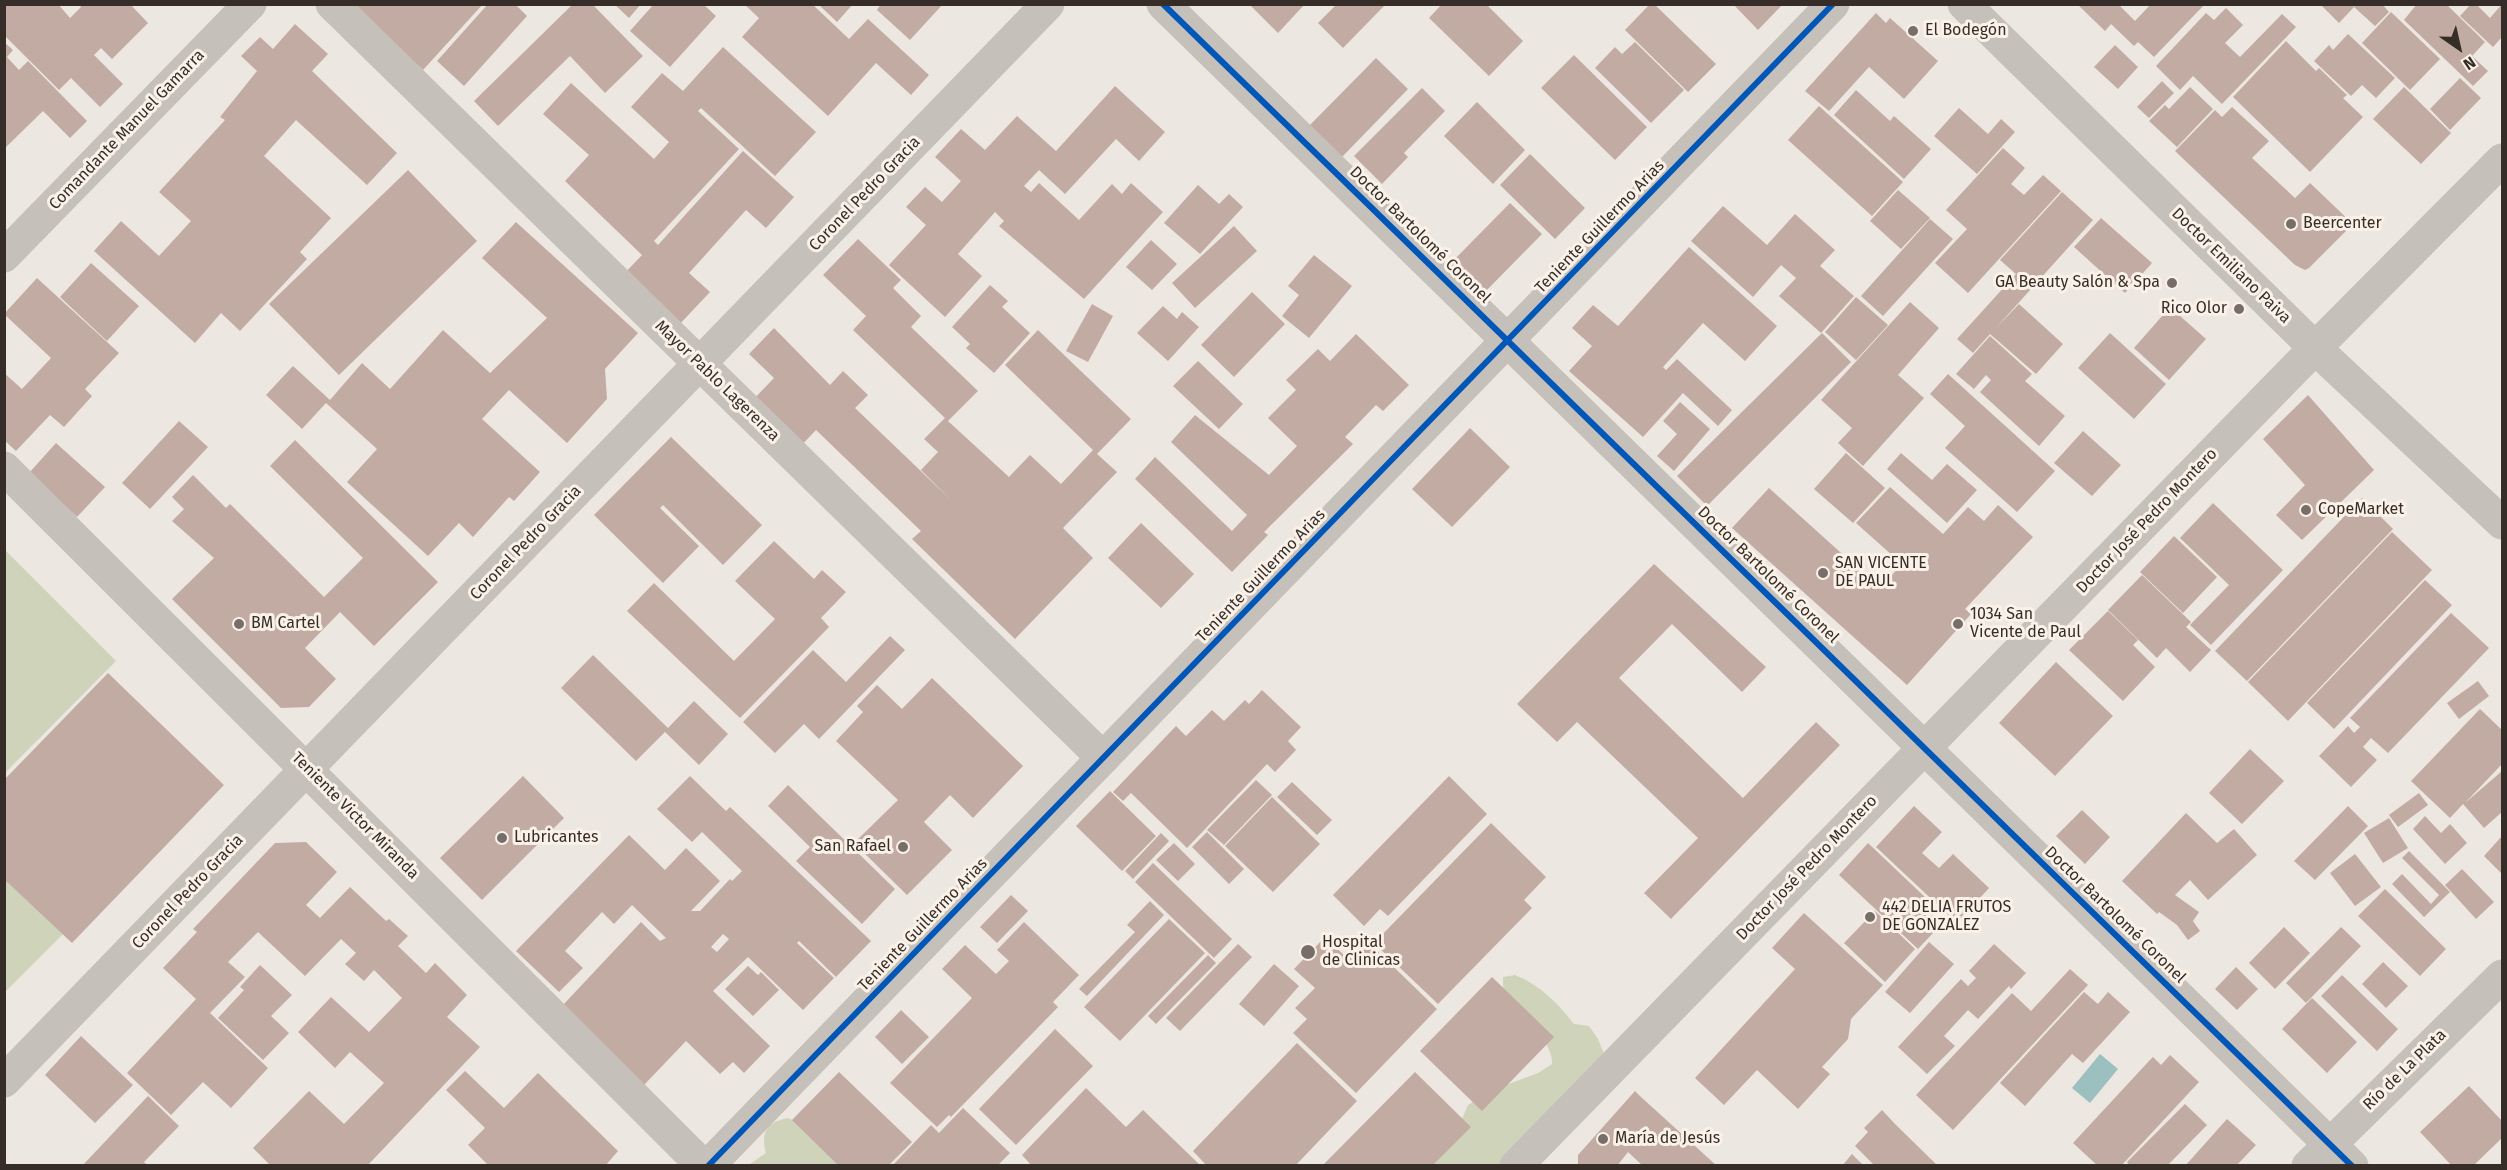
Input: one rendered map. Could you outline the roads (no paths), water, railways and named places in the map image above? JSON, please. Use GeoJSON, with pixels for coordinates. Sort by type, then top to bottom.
{"type":"FeatureCollection","features":[{"type":"Feature","properties":{"kind":"street","name":"Comandante Manuel Gamarra"},"geometry":{"type":"LineString","coordinates":[[4,256],[250,4]]}},
{"type":"Feature","properties":{"kind":"street","name":"Mayor Pablo Lagerenza"},"geometry":{"type":"LineString","coordinates":[[332,4],[1103,758]]}},
{"type":"Feature","properties":{"kind":"street","name":"Coronel Pedro Gracia"},"geometry":{"type":"LineString","coordinates":[[4,1081],[1048,4]]}},
{"type":"Feature","properties":{"kind":"street","name":"Doctor Bartolomé Coronel"},"geometry":{"type":"LineString","coordinates":[[1163,4],[1925,747],[2330,1158]]}},
{"type":"Feature","properties":{"kind":"street","name":"Teniente Guillermo Arias"},"geometry":{"type":"LineString","coordinates":[[708,1166],[1833,4]]}},
{"type":"Feature","properties":{"kind":"street","name":"Doctor Emiliano Paiva"},"geometry":{"type":"LineString","coordinates":[[1964,4],[2315,348],[2502,524]]}},
{"type":"Feature","properties":{"kind":"street","name":"Doctor José Pedro Montero"},"geometry":{"type":"LineString","coordinates":[[1523,1163],[1925,747],[2502,160]]}},
{"type":"Feature","properties":{"kind":"street","name":"Teniente Victor Miranda"},"geometry":{"type":"LineString","coordinates":[[4,468],[307,768],[703,1166]]}},
{"type":"Feature","properties":{"kind":"street","name":"Río de La Plata"},"geometry":{"type":"LineString","coordinates":[[2330,1158],[2502,976]]}},
{"type":"Feature","properties":{"kind":"water"},"geometry":{"type":"Polygon","coordinates":[[[2100,1054],[2118,1069],[2090,1103],[2072,1088],[2100,1054]]]}},
{"type":"Feature","properties":{"kind":"place","name":"El Bodegón"},"geometry":{"type":"Point","coordinates":[1913,31]}},
{"type":"Feature","properties":{"kind":"place","name":"Beercenter"},"geometry":{"type":"Point","coordinates":[2291,224]}},
{"type":"Feature","properties":{"kind":"place","name":"GA Beauty Salón & Spa"},"geometry":{"type":"Point","coordinates":[2172,283]}},
{"type":"Feature","properties":{"kind":"place","name":"Rico Olor"},"geometry":{"type":"Point","coordinates":[2239,309]}},
{"type":"Feature","properties":{"kind":"place","name":"CopeMarket"},"geometry":{"type":"Point","coordinates":[2306,510]}},
{"type":"Feature","properties":{"kind":"place","name":"SAN VICENTE DE PAUL"},"geometry":{"type":"Point","coordinates":[1823,573]}},
{"type":"Feature","properties":{"kind":"place","name":"BM Cartel"},"geometry":{"type":"Point","coordinates":[239,624]}},
{"type":"Feature","properties":{"kind":"place","name":"1034 San Vicente de Paul"},"geometry":{"type":"Point","coordinates":[1958,624]}},
{"type":"Feature","properties":{"kind":"place","name":"Lubricantes"},"geometry":{"type":"Point","coordinates":[502,838]}},
{"type":"Feature","properties":{"kind":"place","name":"San Rafael"},"geometry":{"type":"Point","coordinates":[903,847]}},
{"type":"Feature","properties":{"kind":"place","name":"442 DELIA FRUTOS DE GONZALEZ"},"geometry":{"type":"Point","coordinates":[1870,917]}},
{"type":"Feature","properties":{"kind":"place","name":"Hospital de Clinicas"},"geometry":{"type":"Point","coordinates":[1308,952]}},
{"type":"Feature","properties":{"kind":"place","name":"María de Jesús"},"geometry":{"type":"Point","coordinates":[1603,1139]}}]}
